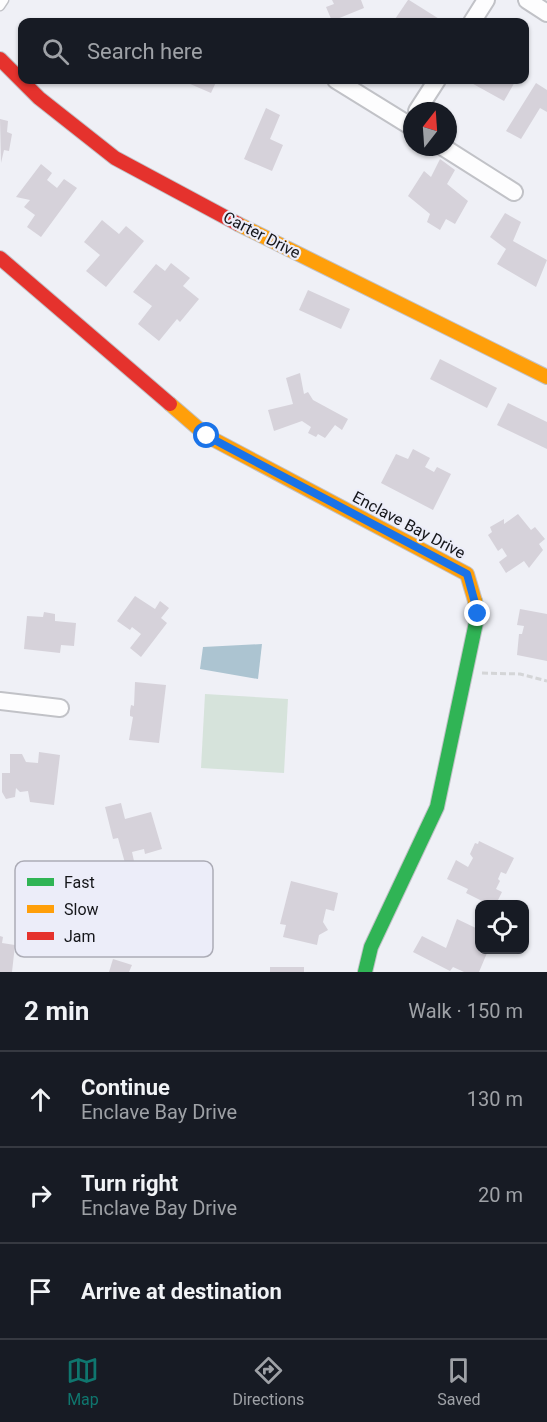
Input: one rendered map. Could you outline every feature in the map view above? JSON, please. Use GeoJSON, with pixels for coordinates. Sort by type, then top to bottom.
{"type":"FeatureCollection","features":[{"type":"Feature","properties":{"kind":"street"},"geometry":{"type":"LineString","coordinates":[[475,18],[486,0]]}},
{"type":"Feature","properties":{"kind":"street"},"geometry":{"type":"LineString","coordinates":[[527,0],[547,13]]}},
{"type":"Feature","properties":{"kind":"street","name":"Carter Drive"},"geometry":{"type":"LineString","coordinates":[[0,59],[18,77]]}},
{"type":"Feature","properties":{"kind":"street","name":"Carter Drive"},"geometry":{"type":"LineString","coordinates":[[25,84],[39,98],[115,158],[259,235],[547,377]]}},
{"type":"Feature","properties":{"kind":"street"},"geometry":{"type":"LineString","coordinates":[[344,84],[403,116]]}},
{"type":"Feature","properties":{"kind":"street"},"geometry":{"type":"LineString","coordinates":[[424,102],[435,84]]}},
{"type":"Feature","properties":{"kind":"street"},"geometry":{"type":"LineString","coordinates":[[457,156],[514,192]]}},
{"type":"Feature","properties":{"kind":"street","name":"Enclave Bay Drive"},"geometry":{"type":"LineString","coordinates":[[0,258],[207,436],[467,574],[478,614],[436,807],[371,947],[365,972]]}},
{"type":"Feature","properties":{"kind":"street"},"geometry":{"type":"LineString","coordinates":[[0,701],[60,708]]}},
{"type":"Feature","properties":{"kind":"lane"},"geometry":{"type":"LineString","coordinates":[[0,6],[4,0]]}},
{"type":"Feature","properties":{"kind":"path"},"geometry":{"type":"LineString","coordinates":[[466,673],[520,674],[547,681]]}},
{"type":"Feature","properties":{"kind":"shaded area"},"geometry":{"type":"Polygon","coordinates":[[[205,694],[288,699],[284,773],[201,768],[205,694]]]}},
{"type":"Feature","properties":{"kind":"water"},"geometry":{"type":"Polygon","coordinates":[[[262,644],[258,679],[200,669],[203,647],[262,644]]]}},
{"type":"Feature","properties":{"kind":"building"},"geometry":{"type":"Polygon","coordinates":[[[332,0],[361,0],[364,8],[339,18],[331,18],[326,7],[334,4],[332,0]]]}},
{"type":"Feature","properties":{"kind":"building"},"geometry":{"type":"Polygon","coordinates":[[[409,0],[438,18],[396,18],[409,0]]]}},
{"type":"Feature","properties":{"kind":"building"},"geometry":{"type":"Polygon","coordinates":[[[536,83],[547,90],[547,112],[540,108],[521,139],[506,131],[536,83]]]}},
{"type":"Feature","properties":{"kind":"building"},"geometry":{"type":"Polygon","coordinates":[[[190,84],[215,84],[211,93],[190,84]]]}},
{"type":"Feature","properties":{"kind":"building"},"geometry":{"type":"Polygon","coordinates":[[[473,84],[514,84],[504,101],[473,84]]]}},
{"type":"Feature","properties":{"kind":"building"},"geometry":{"type":"Polygon","coordinates":[[[266,108],[280,115],[270,139],[283,145],[272,171],[244,159],[266,108]]]}},
{"type":"Feature","properties":{"kind":"building"},"geometry":{"type":"Polygon","coordinates":[[[0,119],[8,121],[7,132],[12,134],[9,151],[4,150],[1,163],[0,119]]]}},
{"type":"Feature","properties":{"kind":"building"},"geometry":{"type":"Polygon","coordinates":[[[440,159],[455,170],[447,184],[468,201],[455,224],[446,219],[440,230],[427,222],[430,214],[408,196],[424,171],[431,177],[440,159]]]}},
{"type":"Feature","properties":{"kind":"building"},"geometry":{"type":"Polygon","coordinates":[[[41,164],[52,173],[47,180],[57,188],[64,179],[77,188],[41,237],[27,227],[35,215],[24,207],[30,200],[16,197],[41,164]]]}},
{"type":"Feature","properties":{"kind":"building"},"geometry":{"type":"Polygon","coordinates":[[[505,213],[521,222],[513,241],[547,260],[536,287],[497,264],[506,249],[490,237],[505,213]]]}},
{"type":"Feature","properties":{"kind":"building"},"geometry":{"type":"Polygon","coordinates":[[[102,220],[119,234],[126,226],[144,241],[106,287],[86,271],[100,255],[84,242],[102,220]]]}},
{"type":"Feature","properties":{"kind":"building"},"geometry":{"type":"Polygon","coordinates":[[[171,263],[190,278],[183,286],[199,299],[180,322],[177,319],[159,341],[138,324],[152,306],[133,292],[156,264],[165,271],[171,263]]]}},
{"type":"Feature","properties":{"kind":"building"},"geometry":{"type":"Polygon","coordinates":[[[308,290],[350,309],[341,329],[299,310],[308,290]]]}},
{"type":"Feature","properties":{"kind":"building"},"geometry":{"type":"Polygon","coordinates":[[[440,359],[497,388],[487,408],[430,379],[440,359]]]}},
{"type":"Feature","properties":{"kind":"building"},"geometry":{"type":"Polygon","coordinates":[[[300,373],[304,394],[308,392],[313,400],[348,419],[342,430],[335,425],[325,438],[318,434],[316,437],[308,433],[311,427],[302,421],[274,431],[268,410],[293,404],[286,378],[300,373]]]}},
{"type":"Feature","properties":{"kind":"building"},"geometry":{"type":"Polygon","coordinates":[[[508,403],[547,422],[547,449],[497,425],[508,403]]]}},
{"type":"Feature","properties":{"kind":"building"},"geometry":{"type":"Polygon","coordinates":[[[413,449],[430,458],[425,467],[434,472],[437,467],[451,474],[433,510],[381,483],[396,454],[408,459],[413,449]]]}},
{"type":"Feature","properties":{"kind":"building"},"geometry":{"type":"Polygon","coordinates":[[[518,514],[531,530],[535,527],[545,539],[539,544],[543,550],[529,568],[524,561],[506,573],[499,562],[507,556],[502,548],[498,551],[488,535],[492,532],[490,527],[504,519],[504,524],[518,514]]]}},
{"type":"Feature","properties":{"kind":"building"},"geometry":{"type":"Polygon","coordinates":[[[135,596],[155,609],[160,601],[169,608],[161,618],[167,623],[141,657],[130,648],[141,634],[132,627],[130,630],[117,621],[135,596]]]}},
{"type":"Feature","properties":{"kind":"building"},"geometry":{"type":"Polygon","coordinates":[[[520,609],[547,614],[547,661],[517,655],[519,634],[522,634],[524,626],[517,625],[520,609]]]}},
{"type":"Feature","properties":{"kind":"building"},"geometry":{"type":"Polygon","coordinates":[[[44,612],[55,614],[55,621],[76,623],[74,646],[61,645],[60,653],[24,649],[27,616],[43,617],[44,612]]]}},
{"type":"Feature","properties":{"kind":"building"},"geometry":{"type":"Polygon","coordinates":[[[135,682],[166,685],[159,743],[129,740],[133,717],[130,716],[130,711],[131,705],[134,706],[135,682]]]}},
{"type":"Feature","properties":{"kind":"building"},"geometry":{"type":"Polygon","coordinates":[[[39,752],[60,755],[54,805],[30,802],[28,791],[20,792],[16,788],[15,797],[6,799],[2,792],[2,773],[10,773],[10,754],[22,754],[26,762],[38,763],[39,752]]]}},
{"type":"Feature","properties":{"kind":"building"},"geometry":{"type":"Polygon","coordinates":[[[121,803],[125,819],[151,812],[162,849],[145,854],[144,849],[132,852],[134,861],[124,861],[118,838],[113,839],[105,807],[121,803]]]}},
{"type":"Feature","properties":{"kind":"building"},"geometry":{"type":"Polygon","coordinates":[[[479,841],[514,858],[506,874],[501,872],[498,879],[500,881],[496,889],[502,892],[498,900],[480,900],[466,893],[468,889],[447,879],[456,860],[468,867],[473,858],[470,854],[475,843],[478,844],[479,841]]]}},
{"type":"Feature","properties":{"kind":"building"},"geometry":{"type":"Polygon","coordinates":[[[291,881],[338,893],[334,911],[326,909],[323,922],[328,930],[319,935],[317,945],[283,937],[286,925],[280,924],[291,881]]]}},
{"type":"Feature","properties":{"kind":"building"},"geometry":{"type":"Polygon","coordinates":[[[457,919],[475,928],[475,954],[487,954],[479,972],[464,972],[453,967],[450,971],[413,952],[422,936],[446,948],[457,919]]]}},
{"type":"Feature","properties":{"kind":"building"},"geometry":{"type":"Polygon","coordinates":[[[0,936],[3,937],[2,943],[15,945],[12,972],[0,972],[0,936]]]}},
{"type":"Feature","properties":{"kind":"building"},"geometry":{"type":"Polygon","coordinates":[[[113,959],[132,965],[129,972],[109,972],[113,959]]]}},
{"type":"Feature","properties":{"kind":"building"},"geometry":{"type":"Polygon","coordinates":[[[270,967],[304,967],[304,972],[270,972],[270,967]]]}},
{"type":"Feature","properties":{"kind":"traffic: fast"},"geometry":{"type":"LineString","coordinates":[[365,972],[371,947],[437,807],[478,613],[475,601]]}},
{"type":"Feature","properties":{"kind":"traffic: slow"},"geometry":{"type":"LineString","coordinates":[[238,224],[547,377]]}},
{"type":"Feature","properties":{"kind":"traffic: slow"},"geometry":{"type":"LineString","coordinates":[[170,404],[207,436],[467,574],[475,601]]}},
{"type":"Feature","properties":{"kind":"traffic: jam"},"geometry":{"type":"LineString","coordinates":[[0,59],[18,77]]}},
{"type":"Feature","properties":{"kind":"traffic: jam"},"geometry":{"type":"LineString","coordinates":[[25,84],[39,98],[115,158],[238,224]]}},
{"type":"Feature","properties":{"kind":"traffic: jam"},"geometry":{"type":"LineString","coordinates":[[0,258],[170,404]]}},
{"type":"Feature","properties":{"kind":"route"},"geometry":{"type":"LineString","coordinates":[[207,436],[467,574],[478,614]]}}]}
